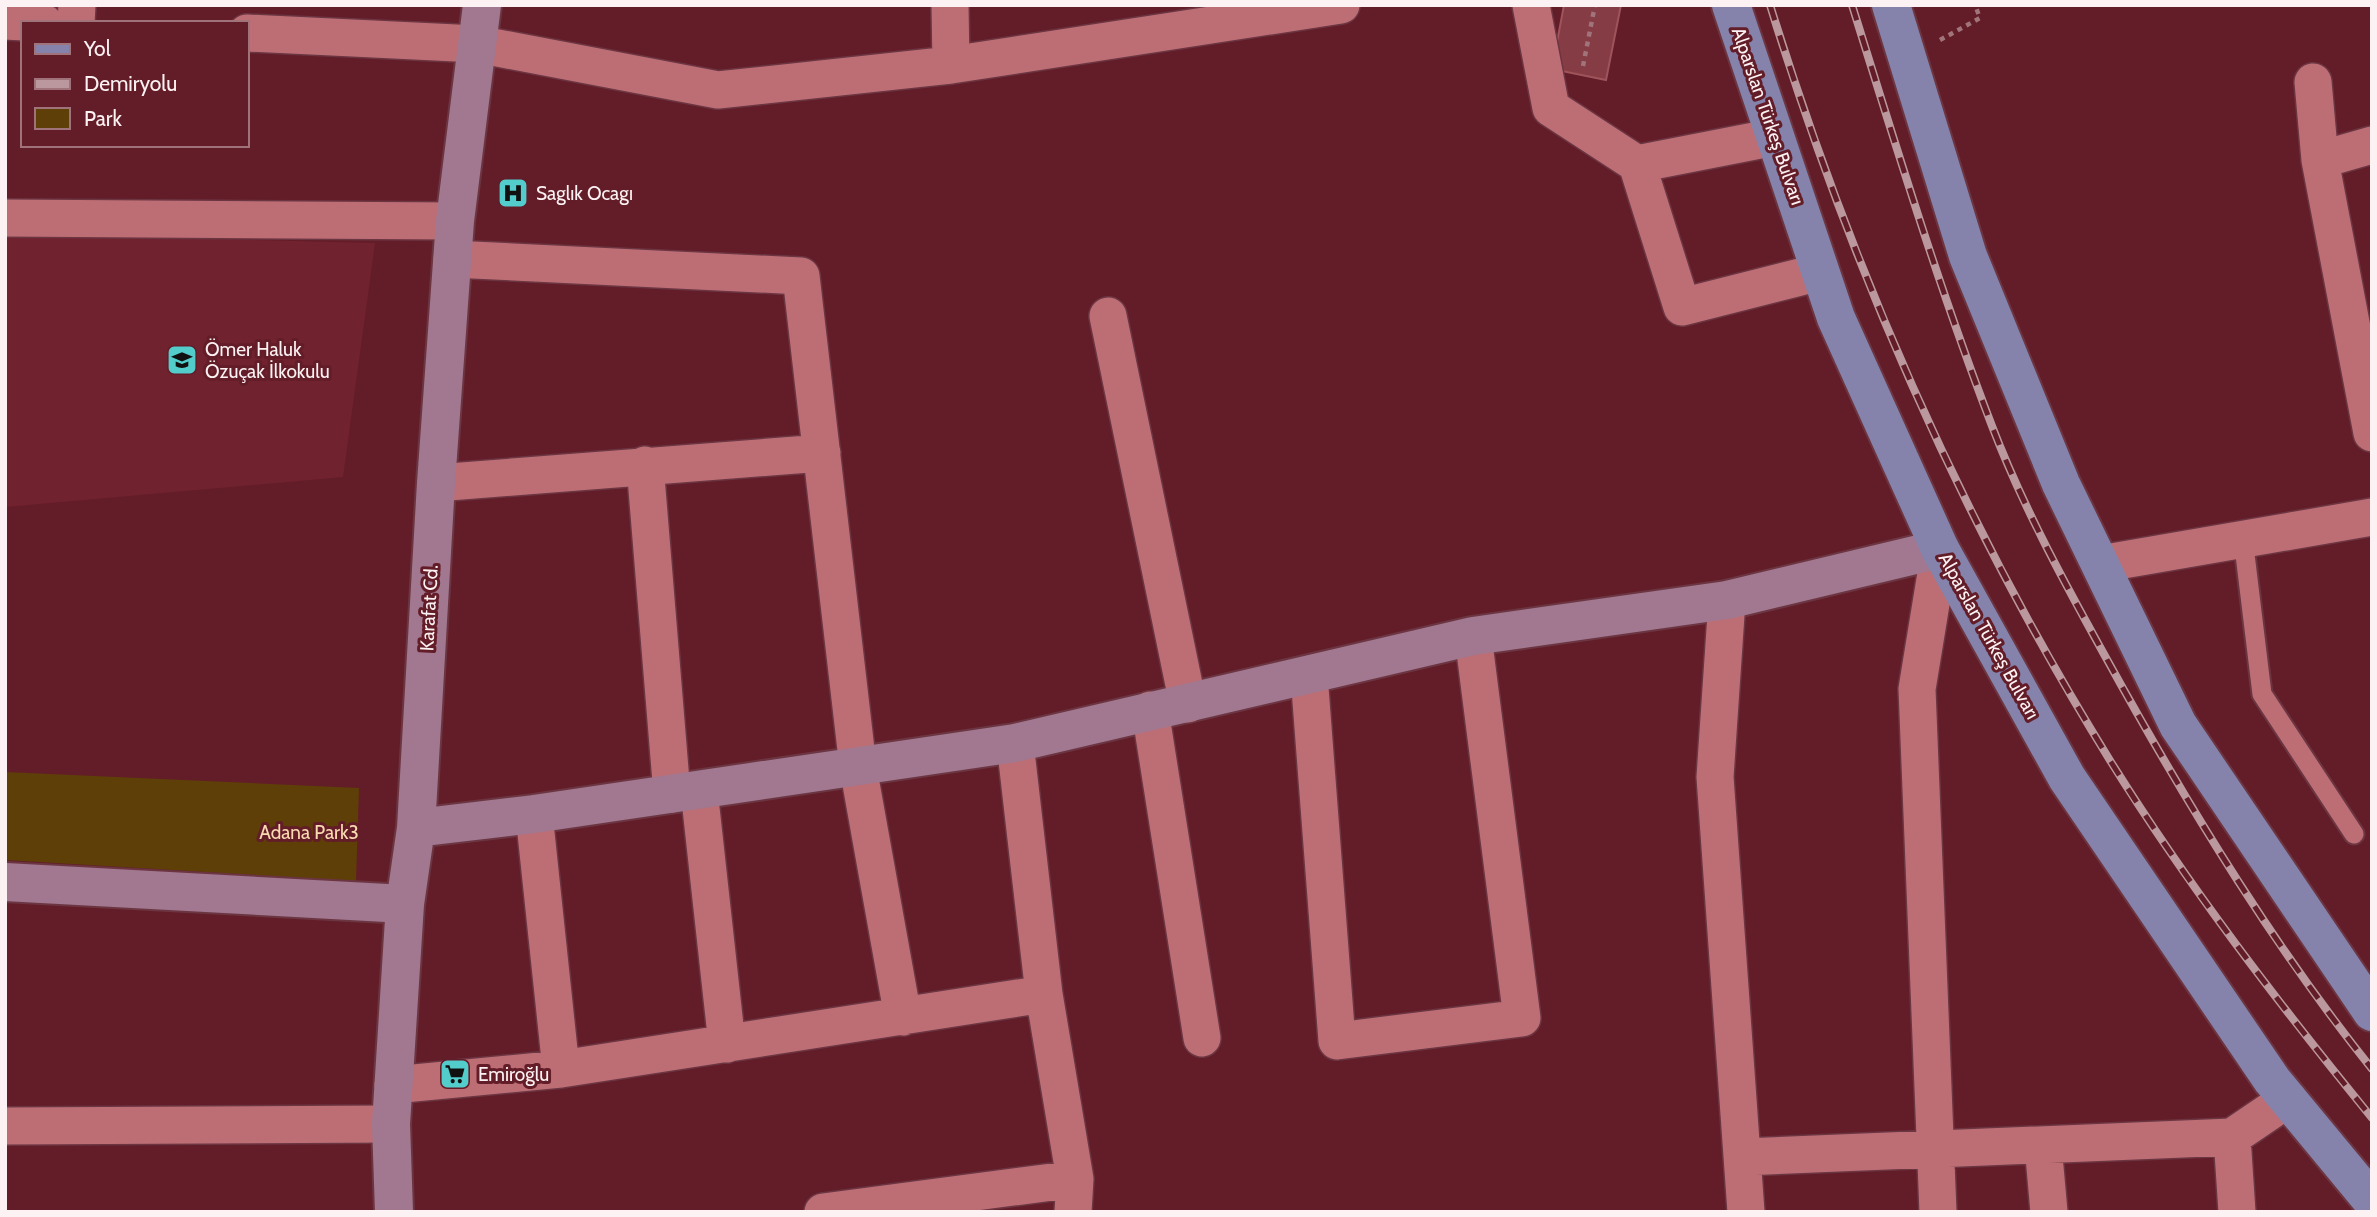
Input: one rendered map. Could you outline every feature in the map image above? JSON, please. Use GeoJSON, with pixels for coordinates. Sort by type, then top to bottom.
{"type":"FeatureCollection","features":[{"type":"Feature","properties":{"kind":"main road","name":"Karafat Cd."},"geometry":{"type":"LineString","coordinates":[[394,1212],[391,1124],[393,1085],[405,904],[416,828],[452,259],[482,5]]}},
{"type":"Feature","properties":{"kind":"main road","name":"Alparslan Türkeş Bulvarı"},"geometry":{"type":"LineString","coordinates":[[1731,5],[1836,318],[1940,549],[2067,778],[2288,1099],[2372,1201]]}},
{"type":"Feature","properties":{"kind":"main road"},"geometry":{"type":"LineString","coordinates":[[1891,5],[1968,256],[2061,484],[2178,725],[2372,1012]]}},
{"type":"Feature","properties":{"kind":"main road"},"geometry":{"type":"LineString","coordinates":[[416,828],[534,814],[1015,743],[1472,636],[1727,600],[1940,549]]}},
{"type":"Feature","properties":{"kind":"main road"},"geometry":{"type":"LineString","coordinates":[[5,882],[405,904]]}},
{"type":"Feature","properties":{"kind":"street"},"geometry":{"type":"LineString","coordinates":[[950,5],[951,65]]}},
{"type":"Feature","properties":{"kind":"street"},"geometry":{"type":"LineString","coordinates":[[248,33],[477,44],[718,90],[951,65],[1341,5]]}},
{"type":"Feature","properties":{"kind":"street"},"geometry":{"type":"LineString","coordinates":[[1531,5],[1551,108],[1637,164],[1682,307],[1821,272]]}},
{"type":"Feature","properties":{"kind":"street"},"geometry":{"type":"LineString","coordinates":[[2313,82],[2320,160],[2364,349],[2372,433]]}},
{"type":"Feature","properties":{"kind":"street"},"geometry":{"type":"LineString","coordinates":[[1637,164],[1775,137]]}},
{"type":"Feature","properties":{"kind":"street"},"geometry":{"type":"LineString","coordinates":[[2320,160],[2372,145]]}},
{"type":"Feature","properties":{"kind":"street"},"geometry":{"type":"LineString","coordinates":[[5,218],[455,221]]}},
{"type":"Feature","properties":{"kind":"street"},"geometry":{"type":"LineString","coordinates":[[452,259],[801,276],[858,767],[903,1017]]}},
{"type":"Feature","properties":{"kind":"street"},"geometry":{"type":"LineString","coordinates":[[1108,316],[1188,704]]}},
{"type":"Feature","properties":{"kind":"street"},"geometry":{"type":"LineString","coordinates":[[436,483],[822,453]]}},
{"type":"Feature","properties":{"kind":"street"},"geometry":{"type":"LineString","coordinates":[[645,465],[685,792],[727,1044]]}},
{"type":"Feature","properties":{"kind":"street"},"geometry":{"type":"LineString","coordinates":[[2100,565],[2372,517]]}},
{"type":"Feature","properties":{"kind":"street"},"geometry":{"type":"LineString","coordinates":[[1938,1212],[1917,689],[1940,549]]}},
{"type":"Feature","properties":{"kind":"street"},"geometry":{"type":"LineString","coordinates":[[1727,600],[1715,777],[1746,1212]]}},
{"type":"Feature","properties":{"kind":"street"},"geometry":{"type":"LineString","coordinates":[[1309,675],[1337,1041],[1522,1017],[1472,636]]}},
{"type":"Feature","properties":{"kind":"street"},"geometry":{"type":"LineString","coordinates":[[1150,710],[1202,1038]]}},
{"type":"Feature","properties":{"kind":"street"},"geometry":{"type":"LineString","coordinates":[[822,1212],[1074,1195],[1044,994],[1015,743]]}},
{"type":"Feature","properties":{"kind":"street"},"geometry":{"type":"LineString","coordinates":[[534,814],[561,1069]]}},
{"type":"Feature","properties":{"kind":"street"},"geometry":{"type":"LineString","coordinates":[[393,1085],[561,1069],[1044,994]]}},
{"type":"Feature","properties":{"kind":"street"},"geometry":{"type":"LineString","coordinates":[[1743,1157],[2232,1137],[2288,1099]]}},
{"type":"Feature","properties":{"kind":"street"},"geometry":{"type":"LineString","coordinates":[[5,1126],[391,1124]]}},
{"type":"Feature","properties":{"kind":"street"},"geometry":{"type":"LineString","coordinates":[[2232,1137],[2237,1212]]}},
{"type":"Feature","properties":{"kind":"street"},"geometry":{"type":"LineString","coordinates":[[2043,1145],[2049,1212]]}},
{"type":"Feature","properties":{"kind":"lane"},"geometry":{"type":"LineString","coordinates":[[2243,538],[2262,694],[2354,834]]}},
{"type":"Feature","properties":{"kind":"path"},"geometry":{"type":"LineString","coordinates":[[1581,75],[1595,5]]}},
{"type":"Feature","properties":{"kind":"path"},"geometry":{"type":"LineString","coordinates":[[1907,58],[1980,18],[1975,5]]}},
{"type":"Feature","properties":{"kind":"shaded area","name":"Ömer Haluk Özuçak İlkokulu"},"geometry":{"type":"Polygon","coordinates":[[[5,234],[375,243],[343,477],[5,507],[5,234]]]}},
{"type":"Feature","properties":{"kind":"green space","name":"Adana Park3"},"geometry":{"type":"Polygon","coordinates":[[[5,772],[359,788],[356,881],[5,860],[5,772]]]}},
{"type":"Feature","properties":{"kind":"building"},"geometry":{"type":"Polygon","coordinates":[[[1564,5],[1621,5],[1606,80],[1552,69],[1564,5]]]}},
{"type":"Feature","properties":{"kind":"building"},"geometry":{"type":"Polygon","coordinates":[[[1564,5],[1621,5],[1606,80],[1552,69],[1564,5]]]}},
{"type":"Feature","properties":{"kind":"railway"},"geometry":{"type":"LineString","coordinates":[[1770,5],[1802,104],[1875,299],[1916,395],[2008,582],[2058,673],[2141,809],[2203,900],[2372,1118]]}},
{"type":"Feature","properties":{"kind":"railway"},"geometry":{"type":"LineString","coordinates":[[1852,5],[1954,322],[2005,459],[2035,525],[2120,683],[2207,832],[2303,977],[2372,1069]]}},
{"type":"Feature","properties":{"kind":"place","name":"Saglık Ocagı"},"geometry":{"type":"Point","coordinates":[513,193]}},
{"type":"Feature","properties":{"kind":"place","name":"Ömer Haluk Özuçak İlkokulu"},"geometry":{"type":"Point","coordinates":[182,360]}},
{"type":"Feature","properties":{"kind":"place","name":"Emiroğlu"},"geometry":{"type":"Point","coordinates":[455,1074]}}]}
